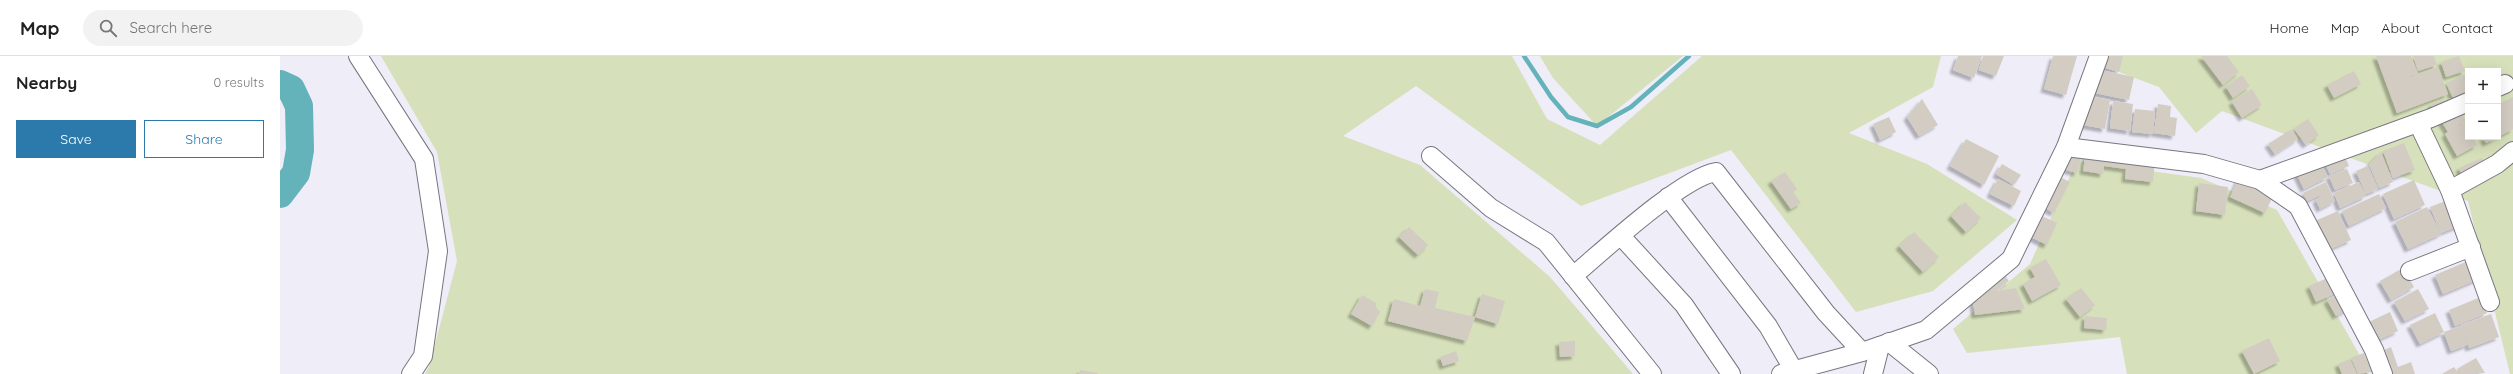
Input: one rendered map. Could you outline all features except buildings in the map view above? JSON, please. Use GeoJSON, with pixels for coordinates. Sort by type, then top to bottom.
{"type":"FeatureCollection","features":[{"type":"Feature","properties":{"kind":"street"},"geometry":{"type":"LineString","coordinates":[[358,56],[424,159],[438,251],[423,356],[411,374]]}},
{"type":"Feature","properties":{"kind":"street"},"geometry":{"type":"LineString","coordinates":[[1668,197],[1768,326],[1787,372],[1813,370],[1926,330],[2011,259],[2066,147],[2099,56]]}},
{"type":"Feature","properties":{"kind":"street"},"geometry":{"type":"LineString","coordinates":[[2260,180],[2418,123],[2465,103]]}},
{"type":"Feature","properties":{"kind":"street"},"geometry":{"type":"LineString","coordinates":[[2418,123],[2450,190],[2490,302]]}},
{"type":"Feature","properties":{"kind":"street"},"geometry":{"type":"LineString","coordinates":[[2066,147],[2204,164],[2260,180],[2298,206],[2374,350],[2383,374]]}},
{"type":"Feature","properties":{"kind":"street"},"geometry":{"type":"LineString","coordinates":[[2450,190],[2497,164],[2513,151]]}},
{"type":"Feature","properties":{"kind":"street"},"geometry":{"type":"LineString","coordinates":[[1431,156],[1490,208],[1546,242],[1652,374]]}},
{"type":"Feature","properties":{"kind":"street"},"geometry":{"type":"LineString","coordinates":[[1573,276],[1668,197],[1708,173],[1716,172],[1826,313],[1862,352]]}},
{"type":"Feature","properties":{"kind":"street"},"geometry":{"type":"LineString","coordinates":[[1621,236],[1684,305],[1732,374]]}},
{"type":"Feature","properties":{"kind":"street"},"geometry":{"type":"LineString","coordinates":[[2410,271],[2471,247]]}},
{"type":"Feature","properties":{"kind":"street"},"geometry":{"type":"LineString","coordinates":[[1872,374],[1884,344]]}},
{"type":"Feature","properties":{"kind":"street"},"geometry":{"type":"LineString","coordinates":[[1884,344],[1929,374]]}},
{"type":"Feature","properties":{"kind":"green space"},"geometry":{"type":"Polygon","coordinates":[[[381,56],[1512,56],[1547,119],[1600,145],[1702,56],[1941,56],[1933,87],[1849,133],[1927,164],[2017,220],[1933,291],[1856,312],[1731,150],[1581,206],[1416,86],[1343,136],[1420,165],[1550,277],[1633,374],[425,374],[429,367],[457,261],[437,152],[381,56]]]}},
{"type":"Feature","properties":{"kind":"green space"},"geometry":{"type":"Polygon","coordinates":[[[1540,56],[1683,56],[1597,126],[1553,78],[1540,56]]]}},
{"type":"Feature","properties":{"kind":"green space"},"geometry":{"type":"Polygon","coordinates":[[[2116,56],[2513,56],[2513,374],[2510,374],[2468,201],[2222,111],[2196,133],[2159,87],[2108,68],[2116,56]]]}},
{"type":"Feature","properties":{"kind":"green space"},"geometry":{"type":"Polygon","coordinates":[[[2077,161],[2201,178],[2277,210],[2363,361],[2367,374],[2127,374],[2120,337],[1967,353],[1953,329],[2030,264],[2077,161]]]}},
{"type":"Feature","properties":{"kind":"waterway"},"geometry":{"type":"LineString","coordinates":[[1524,56],[1551,97],[1568,117],[1597,126],[1631,107],[1689,56]]}},
{"type":"Feature","properties":{"kind":"waterway"},"geometry":{"type":"LineString","coordinates":[[280,84],[291,89],[299,106],[300,150],[296,173],[280,194]]}}]}
